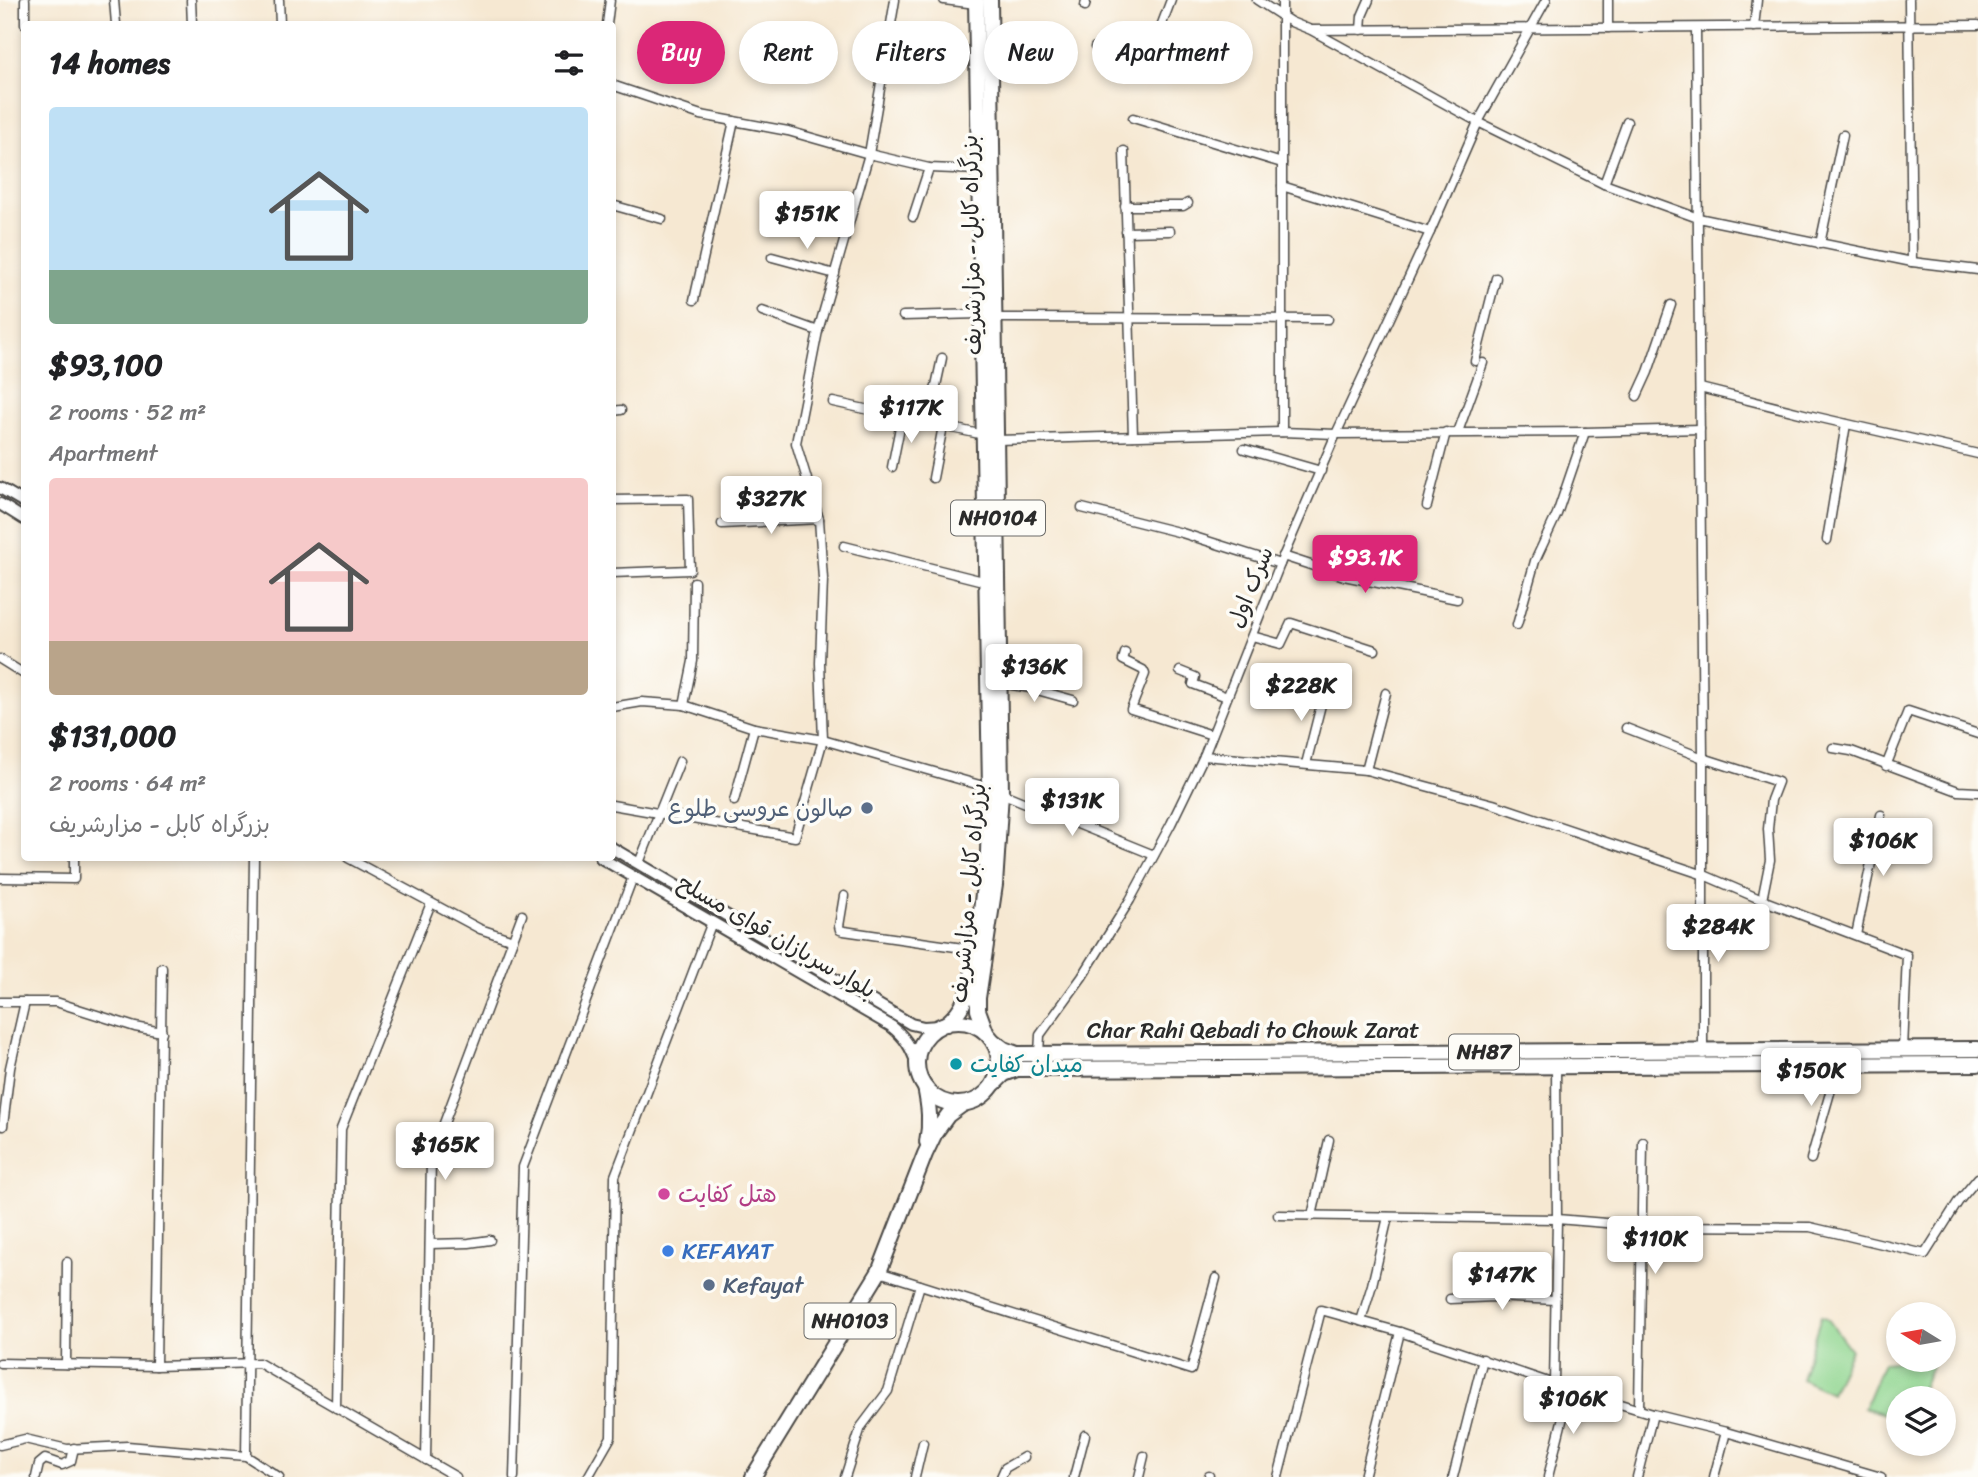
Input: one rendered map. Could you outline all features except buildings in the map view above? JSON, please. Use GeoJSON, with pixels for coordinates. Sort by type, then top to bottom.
{"type":"FeatureCollection","features":[{"type":"Feature","properties":{"kind":"highway","name":"بزرگراه کابل - مزارشریف"},"geometry":{"type":"LineString","coordinates":[[942,1025],[957,1014],[965,1003],[977,950],[996,791],[1001,683],[990,438],[981,1]]}},
{"type":"Feature","properties":{"kind":"highway","name":"بزرگراه کابل - مزارشریف"},"geometry":{"type":"LineString","coordinates":[[989,1037],[978,1010],[978,998],[996,874],[996,791],[987,582],[990,438]]}},
{"type":"Feature","properties":{"kind":"highway"},"geometry":{"type":"LineString","coordinates":[[960,1022],[974,1025],[989,1037],[998,1051],[1000,1062],[995,1083],[981,1097],[963,1104],[952,1104],[932,1095],[919,1076],[917,1064],[918,1053],[930,1033],[942,1025],[960,1022]]}},
{"type":"Feature","properties":{"kind":"highway","name":"Char Rahi Qebadi to Chowk Zarat"},"geometry":{"type":"LineString","coordinates":[[989,1037],[1004,1049],[1017,1054],[1703,1058],[1838,1065],[1978,1064]]}},
{"type":"Feature","properties":{"kind":"highway","name":"Char Rahi Qebadi to Chowk Zarat"},"geometry":{"type":"LineString","coordinates":[[995,1083],[1004,1074],[1017,1069],[1556,1066],[1978,1049]]}},
{"type":"Feature","properties":{"kind":"highway","name":"NH0103"},"geometry":{"type":"LineString","coordinates":[[925,1087],[930,1117],[925,1154]]}},
{"type":"Feature","properties":{"kind":"highway","name":"NH0103"},"geometry":{"type":"LineString","coordinates":[[753,1477],[879,1272],[935,1133],[948,1115],[963,1104]]}},
{"type":"Feature","properties":{"kind":"main road"},"geometry":{"type":"LineString","coordinates":[[0,488],[21,500]]}},
{"type":"Feature","properties":{"kind":"main road"},"geometry":{"type":"LineString","coordinates":[[0,504],[21,517]]}},
{"type":"Feature","properties":{"kind":"main road","name":"بلوار سربازان قوای مسلح"},"geometry":{"type":"LineString","coordinates":[[616,850],[904,1020],[924,1027],[942,1025]]}},
{"type":"Feature","properties":{"kind":"main road","name":"بلوار سربازان قوای مسلح"},"geometry":{"type":"LineString","coordinates":[[606,861],[891,1026],[912,1048],[917,1064]]}},
{"type":"Feature","properties":{"kind":"street"},"geometry":{"type":"LineString","coordinates":[[25,0],[25,21]]}},
{"type":"Feature","properties":{"kind":"street"},"geometry":{"type":"LineString","coordinates":[[114,0],[116,21]]}},
{"type":"Feature","properties":{"kind":"street"},"geometry":{"type":"LineString","coordinates":[[191,0],[192,21]]}},
{"type":"Feature","properties":{"kind":"street"},"geometry":{"type":"LineString","coordinates":[[279,0],[280,21]]}},
{"type":"Feature","properties":{"kind":"street"},"geometry":{"type":"LineString","coordinates":[[607,21],[610,0]]}},
{"type":"Feature","properties":{"kind":"street"},"geometry":{"type":"LineString","coordinates":[[616,806],[795,837],[823,740],[820,663],[823,579],[819,519],[796,443],[818,331],[869,154],[895,0]]}},
{"type":"Feature","properties":{"kind":"street"},"geometry":{"type":"LineString","coordinates":[[944,0],[981,1]]}},
{"type":"Feature","properties":{"kind":"street"},"geometry":{"type":"LineString","coordinates":[[1163,21],[1171,0]]}},
{"type":"Feature","properties":{"kind":"street"},"geometry":{"type":"LineString","coordinates":[[1257,0],[1291,22],[1311,30],[1478,122],[1604,184],[1698,218],[1912,262],[1978,270]]}},
{"type":"Feature","properties":{"kind":"street"},"geometry":{"type":"LineString","coordinates":[[1282,0],[1282,432]]}},
{"type":"Feature","properties":{"kind":"street"},"geometry":{"type":"LineString","coordinates":[[1361,30],[1362,16],[1368,0]]}},
{"type":"Feature","properties":{"kind":"street","name":"سرک اول"},"geometry":{"type":"LineString","coordinates":[[1040,1054],[1040,1035],[1082,977],[1130,900],[1204,756],[1282,560],[1336,434],[1478,122],[1546,0]]}},
{"type":"Feature","properties":{"kind":"street"},"geometry":{"type":"LineString","coordinates":[[1608,0],[1608,28]]}},
{"type":"Feature","properties":{"kind":"street"},"geometry":{"type":"LineString","coordinates":[[1754,27],[1757,0]]}},
{"type":"Feature","properties":{"kind":"street"},"geometry":{"type":"LineString","coordinates":[[1909,0],[1912,262]]}},
{"type":"Feature","properties":{"kind":"street"},"geometry":{"type":"LineString","coordinates":[[1311,30],[1978,25]]}},
{"type":"Feature","properties":{"kind":"street"},"geometry":{"type":"LineString","coordinates":[[1696,28],[1704,876],[1703,1058]]}},
{"type":"Feature","properties":{"kind":"street"},"geometry":{"type":"LineString","coordinates":[[616,86],[701,116],[788,131],[929,168],[986,170]]}},
{"type":"Feature","properties":{"kind":"street"},"geometry":{"type":"LineString","coordinates":[[1133,118],[1282,163]]}},
{"type":"Feature","properties":{"kind":"street"},"geometry":{"type":"LineString","coordinates":[[694,300],[734,121]]}},
{"type":"Feature","properties":{"kind":"street"},"geometry":{"type":"LineString","coordinates":[[1604,184],[1627,122]]}},
{"type":"Feature","properties":{"kind":"street"},"geometry":{"type":"LineString","coordinates":[[1820,244],[1843,135]]}},
{"type":"Feature","properties":{"kind":"street"},"geometry":{"type":"LineString","coordinates":[[1124,151],[1133,436]]}},
{"type":"Feature","properties":{"kind":"street"},"geometry":{"type":"LineString","coordinates":[[913,217],[929,168]]}},
{"type":"Feature","properties":{"kind":"street"},"geometry":{"type":"LineString","coordinates":[[1282,186],[1430,232]]}},
{"type":"Feature","properties":{"kind":"street"},"geometry":{"type":"LineString","coordinates":[[1125,206],[1183,206],[1188,203]]}},
{"type":"Feature","properties":{"kind":"street"},"geometry":{"type":"LineString","coordinates":[[616,206],[662,219]]}},
{"type":"Feature","properties":{"kind":"street"},"geometry":{"type":"LineString","coordinates":[[1126,232],[1170,231]]}},
{"type":"Feature","properties":{"kind":"street"},"geometry":{"type":"LineString","coordinates":[[772,257],[835,274]]}},
{"type":"Feature","properties":{"kind":"street"},"geometry":{"type":"LineString","coordinates":[[1458,432],[1479,362],[1496,278]]}},
{"type":"Feature","properties":{"kind":"street"},"geometry":{"type":"LineString","coordinates":[[1637,396],[1671,305]]}},
{"type":"Feature","properties":{"kind":"street"},"geometry":{"type":"LineString","coordinates":[[762,311],[818,331]]}},
{"type":"Feature","properties":{"kind":"street"},"geometry":{"type":"LineString","coordinates":[[903,316],[1282,320],[1328,318]]}},
{"type":"Feature","properties":{"kind":"street"},"geometry":{"type":"LineString","coordinates":[[928,423],[942,358]]}},
{"type":"Feature","properties":{"kind":"street"},"geometry":{"type":"LineString","coordinates":[[1700,388],[1978,454]]}},
{"type":"Feature","properties":{"kind":"street"},"geometry":{"type":"LineString","coordinates":[[833,402],[990,438],[1282,432],[1336,434],[1700,429]]}},
{"type":"Feature","properties":{"kind":"street"},"geometry":{"type":"LineString","coordinates":[[892,467],[902,417]]}},
{"type":"Feature","properties":{"kind":"street"},"geometry":{"type":"LineString","coordinates":[[1827,540],[1846,424]]}},
{"type":"Feature","properties":{"kind":"street"},"geometry":{"type":"LineString","coordinates":[[933,478],[943,426]]}},
{"type":"Feature","properties":{"kind":"street"},"geometry":{"type":"LineString","coordinates":[[1427,506],[1446,432]]}},
{"type":"Feature","properties":{"kind":"street"},"geometry":{"type":"LineString","coordinates":[[1517,625],[1535,561],[1557,514],[1584,432]]}},
{"type":"Feature","properties":{"kind":"street"},"geometry":{"type":"LineString","coordinates":[[1244,449],[1321,471]]}},
{"type":"Feature","properties":{"kind":"street"},"geometry":{"type":"LineString","coordinates":[[616,500],[688,499],[690,570],[616,573]]}},
{"type":"Feature","properties":{"kind":"street"},"geometry":{"type":"LineString","coordinates":[[1082,508],[1344,576],[1457,599]]}},
{"type":"Feature","properties":{"kind":"street"},"geometry":{"type":"LineString","coordinates":[[722,524],[819,519]]}},
{"type":"Feature","properties":{"kind":"street"},"geometry":{"type":"LineString","coordinates":[[844,546],[987,582]]}},
{"type":"Feature","properties":{"kind":"street"},"geometry":{"type":"LineString","coordinates":[[684,705],[693,661],[694,582]]}},
{"type":"Feature","properties":{"kind":"street"},"geometry":{"type":"LineString","coordinates":[[1252,636],[1281,644],[1292,623],[1375,650]]}},
{"type":"Feature","properties":{"kind":"street"},"geometry":{"type":"LineString","coordinates":[[1125,653],[1123,660],[1143,670],[1145,674],[1131,709],[1212,735]]}},
{"type":"Feature","properties":{"kind":"street"},"geometry":{"type":"LineString","coordinates":[[0,659],[21,672]]}},
{"type":"Feature","properties":{"kind":"street"},"geometry":{"type":"LineString","coordinates":[[1180,671],[1195,677],[1193,684],[1227,697]]}},
{"type":"Feature","properties":{"kind":"street"},"geometry":{"type":"LineString","coordinates":[[1001,683],[1073,700]]}},
{"type":"Feature","properties":{"kind":"street"},"geometry":{"type":"LineString","coordinates":[[1306,764],[1325,689]]}},
{"type":"Feature","properties":{"kind":"street"},"geometry":{"type":"LineString","coordinates":[[1366,770],[1386,694]]}},
{"type":"Feature","properties":{"kind":"street"},"geometry":{"type":"LineString","coordinates":[[616,706],[642,702],[684,705],[754,728],[823,740],[996,791],[1154,855]]}},
{"type":"Feature","properties":{"kind":"street"},"geometry":{"type":"LineString","coordinates":[[1886,765],[1908,710],[1978,734]]}},
{"type":"Feature","properties":{"kind":"street"},"geometry":{"type":"LineString","coordinates":[[1626,727],[1703,758],[1778,782],[1771,800],[1768,829],[1770,860],[1762,900]]}},
{"type":"Feature","properties":{"kind":"street"},"geometry":{"type":"LineString","coordinates":[[734,801],[754,728]]}},
{"type":"Feature","properties":{"kind":"street"},"geometry":{"type":"LineString","coordinates":[[1833,748],[1851,751],[1958,791],[1978,792]]}},
{"type":"Feature","properties":{"kind":"street"},"geometry":{"type":"LineString","coordinates":[[1204,756],[1366,770],[1493,804],[1704,876],[1907,955],[1903,1050]]}},
{"type":"Feature","properties":{"kind":"street"},"geometry":{"type":"LineString","coordinates":[[639,863],[680,761]]}},
{"type":"Feature","properties":{"kind":"street"},"geometry":{"type":"LineString","coordinates":[[1856,935],[1881,815]]}},
{"type":"Feature","properties":{"kind":"street"},"geometry":{"type":"LineString","coordinates":[[0,878],[74,879],[74,861]]}},
{"type":"Feature","properties":{"kind":"street"},"geometry":{"type":"LineString","coordinates":[[246,1456],[254,861]]}},
{"type":"Feature","properties":{"kind":"street"},"geometry":{"type":"LineString","coordinates":[[354,861],[480,929],[513,940]]}},
{"type":"Feature","properties":{"kind":"street"},"geometry":{"type":"LineString","coordinates":[[514,1477],[523,1167],[634,877]]}},
{"type":"Feature","properties":{"kind":"street"},"geometry":{"type":"LineString","coordinates":[[844,896],[840,930],[977,950]]}},
{"type":"Feature","properties":{"kind":"street"},"geometry":{"type":"LineString","coordinates":[[336,1408],[341,1129],[431,903]]}},
{"type":"Feature","properties":{"kind":"street"},"geometry":{"type":"LineString","coordinates":[[426,1460],[431,1158],[522,915]]}},
{"type":"Feature","properties":{"kind":"street"},"geometry":{"type":"LineString","coordinates":[[589,1477],[611,1437],[615,1176],[712,922]]}},
{"type":"Feature","properties":{"kind":"street"},"geometry":{"type":"LineString","coordinates":[[156,1366],[162,968]]}},
{"type":"Feature","properties":{"kind":"street"},"geometry":{"type":"LineString","coordinates":[[0,1002],[56,1002],[135,1027],[162,1032]]}},
{"type":"Feature","properties":{"kind":"street"},"geometry":{"type":"LineString","coordinates":[[0,1125],[4,1126],[5,1067],[25,1002]]}},
{"type":"Feature","properties":{"kind":"street"},"geometry":{"type":"LineString","coordinates":[[1811,1159],[1838,1065]]}},
{"type":"Feature","properties":{"kind":"street"},"geometry":{"type":"LineString","coordinates":[[1554,1384],[1556,1066]]}},
{"type":"Feature","properties":{"kind":"street"},"geometry":{"type":"LineString","coordinates":[[1312,1216],[1329,1140]]}},
{"type":"Feature","properties":{"kind":"street"},"geometry":{"type":"LineString","coordinates":[[1639,1409],[1643,1142]]}},
{"type":"Feature","properties":{"kind":"street"},"geometry":{"type":"LineString","coordinates":[[1278,1215],[1557,1219],[1642,1226],[1810,1227],[1926,1254],[1958,1202],[1978,1178]]}},
{"type":"Feature","properties":{"kind":"street"},"geometry":{"type":"LineString","coordinates":[[1360,1321],[1372,1286],[1388,1217]]}},
{"type":"Feature","properties":{"kind":"street"},"geometry":{"type":"LineString","coordinates":[[430,1244],[490,1240]]}},
{"type":"Feature","properties":{"kind":"street"},"geometry":{"type":"LineString","coordinates":[[66,1364],[67,1262]]}},
{"type":"Feature","properties":{"kind":"street"},"geometry":{"type":"LineString","coordinates":[[879,1272],[1191,1370],[1216,1278]]}},
{"type":"Feature","properties":{"kind":"street"},"geometry":{"type":"LineString","coordinates":[[845,1477],[861,1427],[888,1391],[920,1285]]}},
{"type":"Feature","properties":{"kind":"street"},"geometry":{"type":"LineString","coordinates":[[1450,1299],[1494,1297],[1555,1300]]}},
{"type":"Feature","properties":{"kind":"street"},"geometry":{"type":"LineString","coordinates":[[1278,1477],[1321,1310],[1400,1332],[1653,1414],[1881,1477]]}},
{"type":"Feature","properties":{"kind":"street"},"geometry":{"type":"LineString","coordinates":[[1364,1477],[1400,1332]]}},
{"type":"Feature","properties":{"kind":"street"},"geometry":{"type":"LineString","coordinates":[[1453,1477],[1483,1359]]}},
{"type":"Feature","properties":{"kind":"street"},"geometry":{"type":"LineString","coordinates":[[0,1363],[156,1366],[259,1363],[456,1477]]}},
{"type":"Feature","properties":{"kind":"street"},"geometry":{"type":"LineString","coordinates":[[1548,1477],[1570,1389]]}},
{"type":"Feature","properties":{"kind":"street"},"geometry":{"type":"LineString","coordinates":[[1637,1477],[1653,1414]]}},
{"type":"Feature","properties":{"kind":"street"},"geometry":{"type":"LineString","coordinates":[[1714,1477],[1726,1432]]}},
{"type":"Feature","properties":{"kind":"street"},"geometry":{"type":"LineString","coordinates":[[1074,1477],[1085,1435]]}},
{"type":"Feature","properties":{"kind":"street"},"geometry":{"type":"LineString","coordinates":[[0,1445],[25,1439],[67,1449],[127,1446],[246,1456],[279,1477]]}},
{"type":"Feature","properties":{"kind":"street"},"geometry":{"type":"LineString","coordinates":[[915,1477],[923,1443]]}},
{"type":"Feature","properties":{"kind":"street"},"geometry":{"type":"LineString","coordinates":[[36,1477],[39,1464],[45,1459],[62,1465],[71,1461],[74,1448]]}},
{"type":"Feature","properties":{"kind":"street"},"geometry":{"type":"LineString","coordinates":[[1139,1477],[1144,1456]]}},
{"type":"Feature","properties":{"kind":"street"},"geometry":{"type":"LineString","coordinates":[[1001,1477],[1005,1468],[1024,1457]]}},
{"type":"Feature","properties":{"kind":"street"},"geometry":{"type":"LineString","coordinates":[[1845,1477],[1848,1467]]}},
{"type":"Feature","properties":{"kind":"green space"},"geometry":{"type":"Polygon","coordinates":[[[1821,1316],[1827,1318],[1851,1350],[1831,1393],[1801,1379],[1821,1316]]]}},
{"type":"Feature","properties":{"kind":"green space"},"geometry":{"type":"Polygon","coordinates":[[[1883,1363],[1886,1363],[1886,1372],[1929,1372],[1923,1386],[1886,1386],[1886,1414],[1864,1408],[1883,1363]]]}},
{"type":"Feature","properties":{"kind":"place","name":"صالون عروسی طلوع"},"geometry":{"type":"Point","coordinates":[867,808]}},
{"type":"Feature","properties":{"kind":"place","name":"میدان کفایت"},"geometry":{"type":"Point","coordinates":[956,1064]}},
{"type":"Feature","properties":{"kind":"place","name":"هتل کفایت"},"geometry":{"type":"Point","coordinates":[664,1194]}},
{"type":"Feature","properties":{"kind":"place","name":"KEFAYAT"},"geometry":{"type":"Point","coordinates":[668,1251]}},
{"type":"Feature","properties":{"kind":"place","name":"Kefayat"},"geometry":{"type":"Point","coordinates":[709,1285]}}]}
